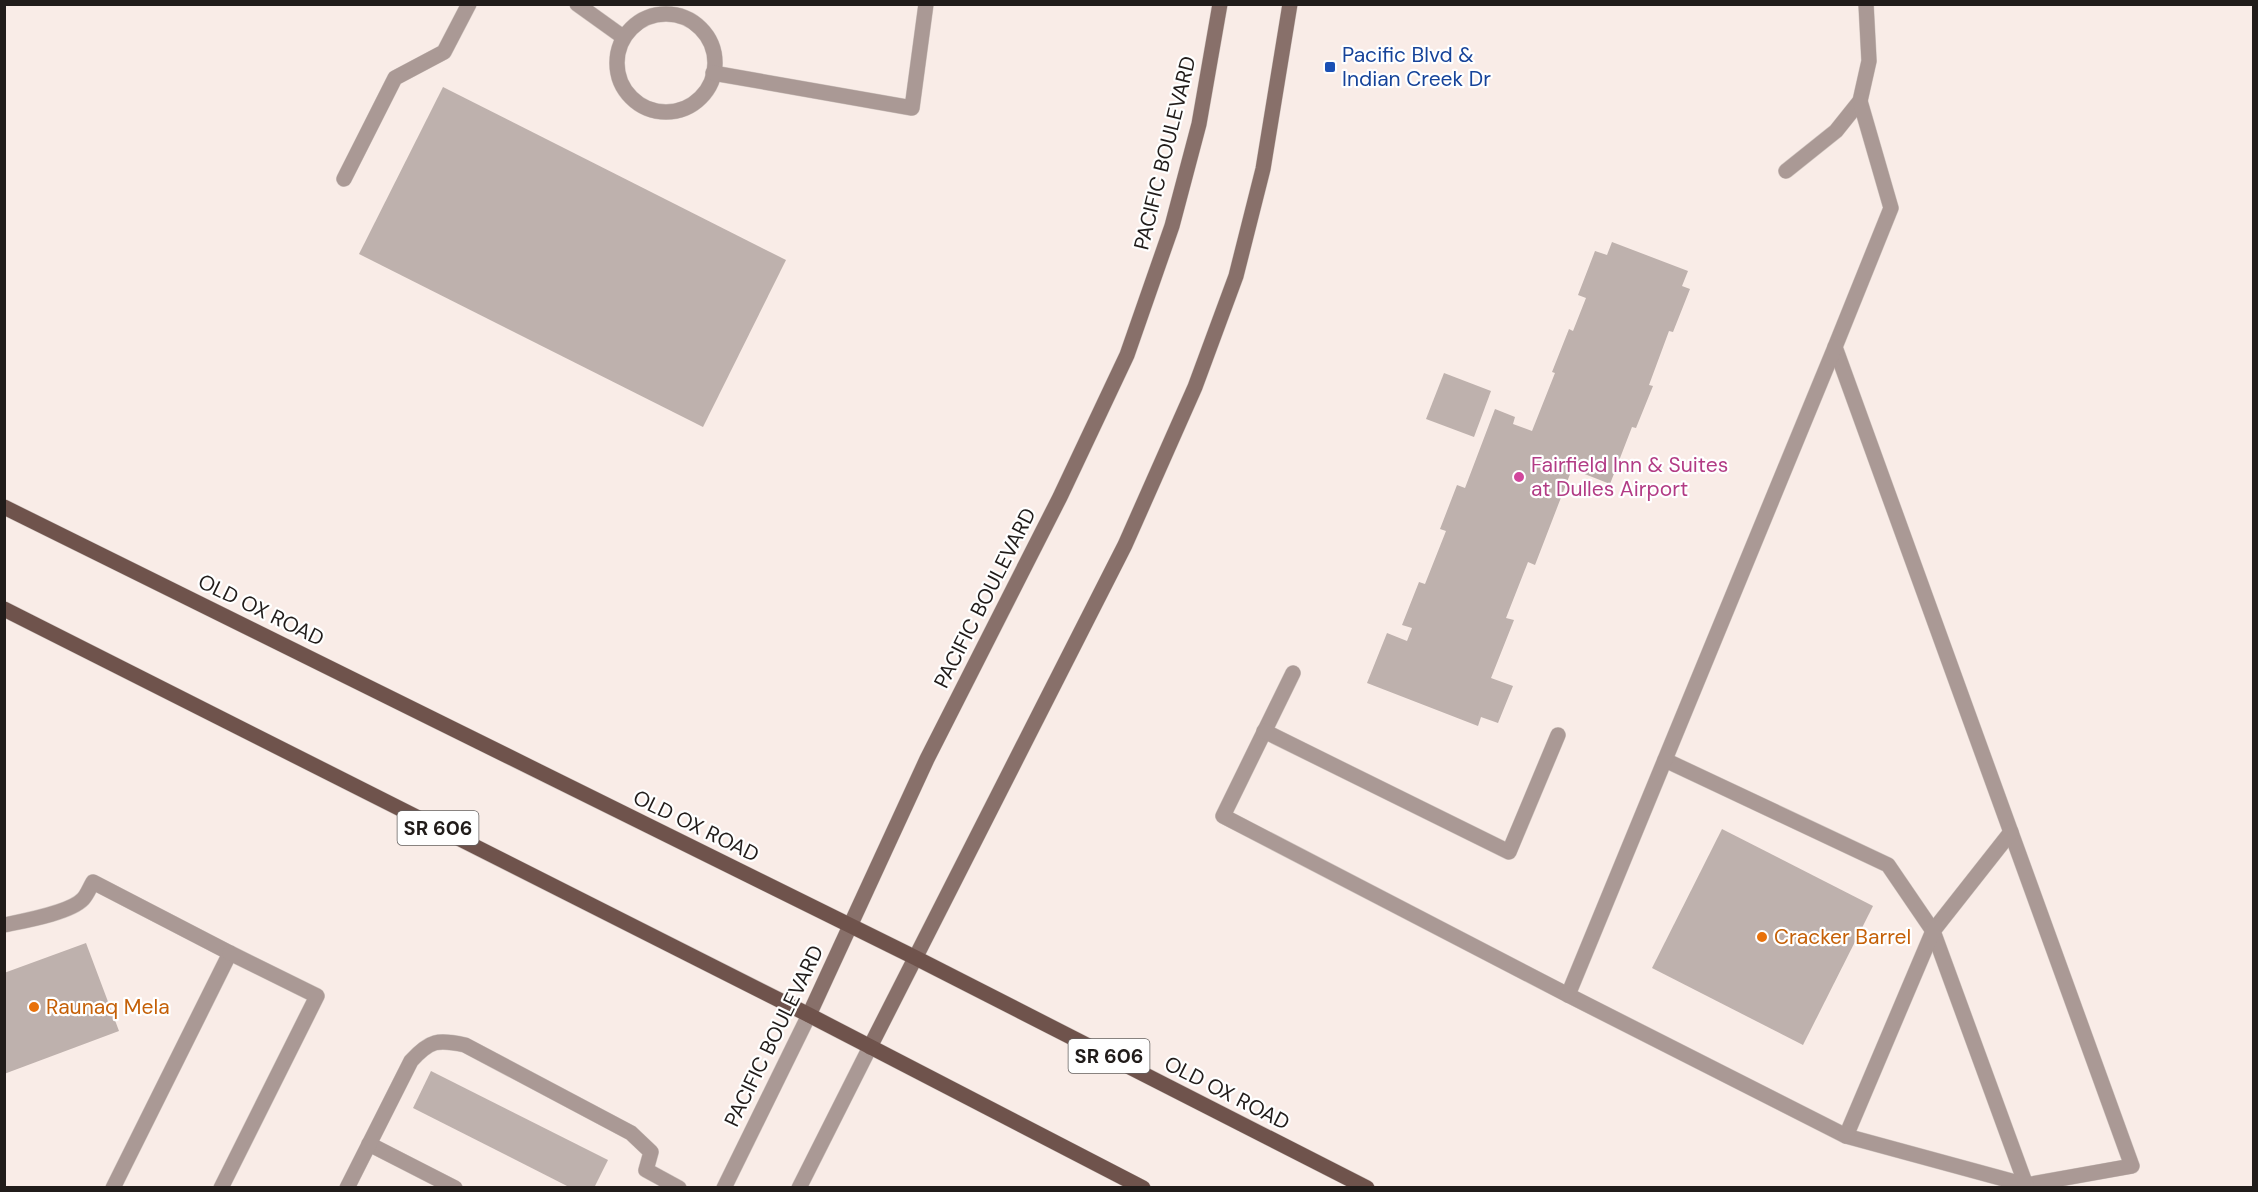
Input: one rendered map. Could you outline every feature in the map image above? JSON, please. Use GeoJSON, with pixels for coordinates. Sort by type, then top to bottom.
{"type":"FeatureCollection","features":[{"type":"Feature","properties":{"kind":"main road","name":"PACIFIC BOULEVARD"},"geometry":{"type":"LineString","coordinates":[[809,1015],[927,759],[1060,497],[1127,355],[1172,226],[1198,124],[1221,4]]}},
{"type":"Feature","properties":{"kind":"main road"},"geometry":{"type":"LineString","coordinates":[[870,1047],[1125,544],[1195,387],[1236,276],[1263,169],[1290,4]]}},
{"type":"Feature","properties":{"kind":"main road","name":"OLD OX ROAD"},"geometry":{"type":"LineString","coordinates":[[4,507],[916,958],[1367,1188]]}},
{"type":"Feature","properties":{"kind":"main road","name":"SR 606"},"geometry":{"type":"LineString","coordinates":[[4,609],[809,1015],[1143,1188]]}},
{"type":"Feature","properties":{"kind":"street"},"geometry":{"type":"LineString","coordinates":[[344,179],[394,78],[444,52],[469,4]]}},
{"type":"Feature","properties":{"kind":"street"},"geometry":{"type":"LineString","coordinates":[[578,4],[623,37]]}},
{"type":"Feature","properties":{"kind":"street"},"geometry":{"type":"LineString","coordinates":[[713,73],[912,108],[926,4]]}},
{"type":"Feature","properties":{"kind":"street"},"geometry":{"type":"LineString","coordinates":[[1786,171],[1836,131],[1860,101],[1869,61],[1866,4]]}},
{"type":"Feature","properties":{"kind":"street"},"geometry":{"type":"LineString","coordinates":[[674,14],[690,20],[703,30],[711,43],[715,61],[713,73],[710,85],[701,98],[684,110],[663,112],[644,108],[634,101],[624,89],[617,72],[617,56],[623,37],[640,21],[657,15],[674,14]]}},
{"type":"Feature","properties":{"kind":"street"},"geometry":{"type":"LineString","coordinates":[[1568,995],[1891,208],[1860,101]]}},
{"type":"Feature","properties":{"kind":"street"},"geometry":{"type":"LineString","coordinates":[[1293,673],[1223,816],[1846,1136],[2026,1185],[2132,1166],[1835,347]]}},
{"type":"Feature","properties":{"kind":"street"},"geometry":{"type":"LineString","coordinates":[[1264,731],[1509,852],[1558,735]]}},
{"type":"Feature","properties":{"kind":"street"},"geometry":{"type":"LineString","coordinates":[[1665,760],[1888,865],[1934,932],[2026,1185]]}},
{"type":"Feature","properties":{"kind":"street"},"geometry":{"type":"LineString","coordinates":[[1846,1136],[1934,932],[2011,832]]}},
{"type":"Feature","properties":{"kind":"street"},"geometry":{"type":"LineString","coordinates":[[4,925],[38,919],[75,904],[83,900],[93,882],[317,996],[221,1188]]}},
{"type":"Feature","properties":{"kind":"street"},"geometry":{"type":"LineString","coordinates":[[113,1188],[230,953]]}},
{"type":"Feature","properties":{"kind":"street","name":"PACIFIC BOULEVARD"},"geometry":{"type":"LineString","coordinates":[[724,1188],[809,1015]]}},
{"type":"Feature","properties":{"kind":"street"},"geometry":{"type":"LineString","coordinates":[[347,1188],[411,1061],[423,1047],[444,1040],[465,1045],[631,1133],[651,1152],[646,1170],[679,1188]]}},
{"type":"Feature","properties":{"kind":"street"},"geometry":{"type":"LineString","coordinates":[[799,1188],[870,1047]]}},
{"type":"Feature","properties":{"kind":"street"},"geometry":{"type":"LineString","coordinates":[[369,1144],[455,1188]]}},
{"type":"Feature","properties":{"kind":"building"},"geometry":{"type":"Polygon","coordinates":[[[443,87],[786,260],[703,427],[359,254],[443,87]]]}},
{"type":"Feature","properties":{"kind":"building","name":"Fairfield Inn & Suites at Dulles Airport"},"geometry":{"type":"Polygon","coordinates":[[[1612,242],[1688,271],[1682,286],[1690,289],[1673,332],[1669,331],[1649,385],[1653,386],[1636,428],[1632,427],[1610,484],[1572,469],[1535,565],[1528,562],[1506,618],[1514,620],[1491,678],[1513,686],[1498,723],[1481,717],[1478,726],[1367,683],[1387,633],[1407,641],[1412,628],[1402,625],[1419,582],[1425,584],[1446,531],[1440,529],[1457,485],[1465,488],[1495,409],[1515,417],[1513,424],[1532,431],[1555,373],[1552,372],[1569,329],[1573,331],[1586,298],[1578,295],[1595,251],[1607,255],[1612,242]]]}},
{"type":"Feature","properties":{"kind":"building"},"geometry":{"type":"Polygon","coordinates":[[[1444,373],[1491,391],[1474,437],[1426,419],[1444,373]]]}},
{"type":"Feature","properties":{"kind":"building","name":"Cracker Barrel"},"geometry":{"type":"Polygon","coordinates":[[[1722,829],[1873,906],[1803,1045],[1652,968],[1722,829]]]}},
{"type":"Feature","properties":{"kind":"building"},"geometry":{"type":"Polygon","coordinates":[[[86,943],[119,1031],[4,1074],[4,973],[86,943]]]}},
{"type":"Feature","properties":{"kind":"building"},"geometry":{"type":"Polygon","coordinates":[[[431,1071],[608,1160],[594,1188],[571,1188],[413,1108],[431,1071]]]}},
{"type":"Feature","properties":{"kind":"place","name":"Pacific Blvd & Indian Creek Dr"},"geometry":{"type":"Point","coordinates":[1330,67]}},
{"type":"Feature","properties":{"kind":"place","name":"Fairfield Inn & Suites at Dulles Airport"},"geometry":{"type":"Point","coordinates":[1519,477]}},
{"type":"Feature","properties":{"kind":"place","name":"Cracker Barrel"},"geometry":{"type":"Point","coordinates":[1762,937]}},
{"type":"Feature","properties":{"kind":"place","name":"Raunaq Mela"},"geometry":{"type":"Point","coordinates":[34,1007]}}]}
